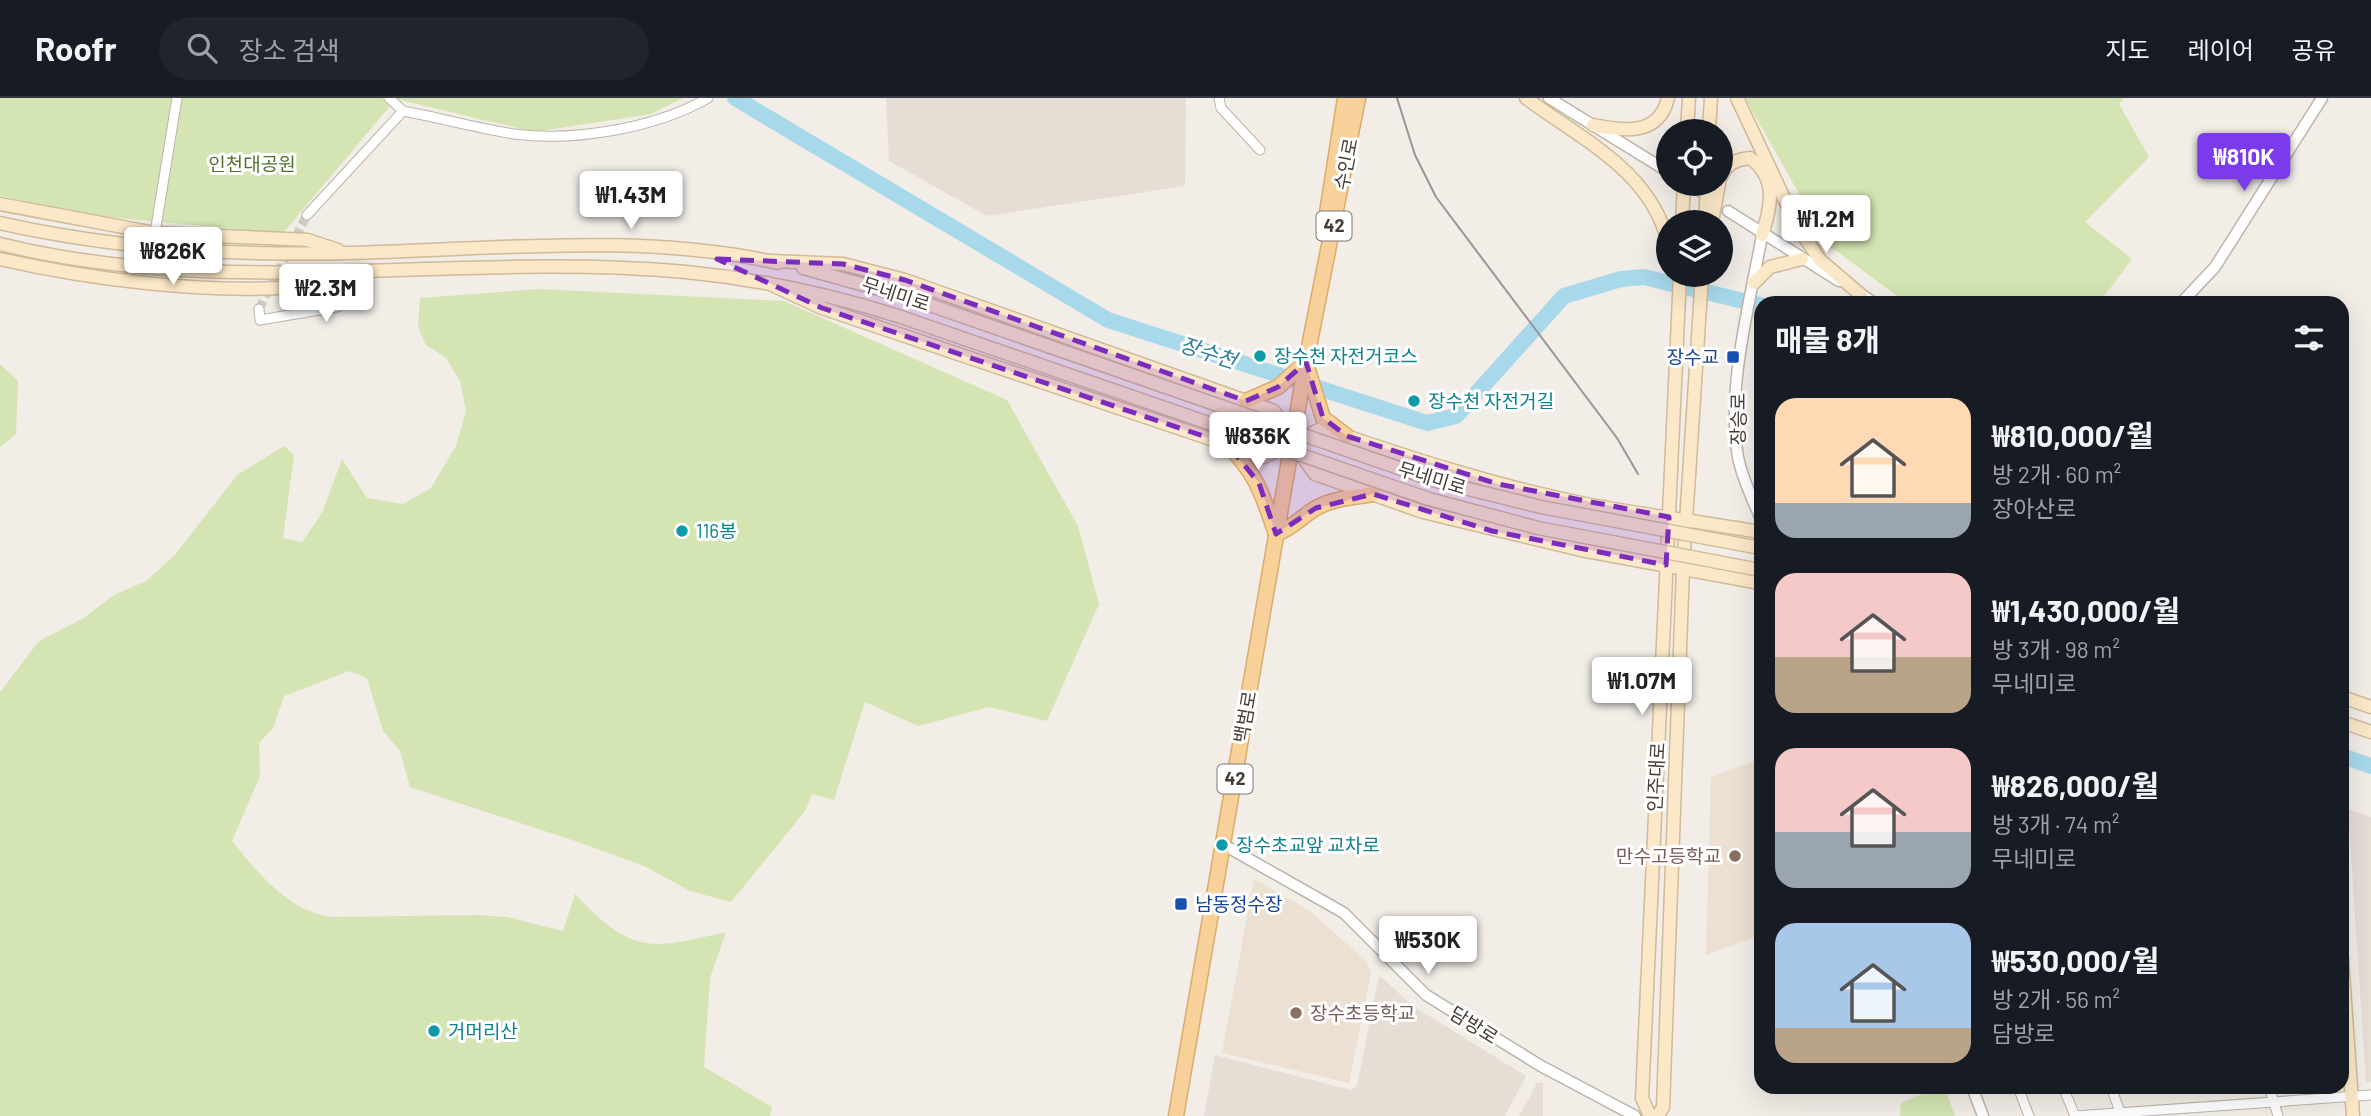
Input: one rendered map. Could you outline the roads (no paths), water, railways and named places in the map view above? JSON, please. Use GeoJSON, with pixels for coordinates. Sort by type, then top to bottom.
{"type":"FeatureCollection","features":[{"type":"Feature","properties":{"kind":"main road","name":"수인로"},"geometry":{"type":"LineString","coordinates":[[1307,358],[1345,98]]}},
{"type":"Feature","properties":{"kind":"main road","name":"수인로"},"geometry":{"type":"LineString","coordinates":[[1292,442],[1358,98]]}},
{"type":"Feature","properties":{"kind":"main road"},"geometry":{"type":"LineString","coordinates":[[1526,98],[1630,173],[1657,210]]}},
{"type":"Feature","properties":{"kind":"main road"},"geometry":{"type":"LineString","coordinates":[[1593,125],[1621,131],[1642,128],[1660,115],[1668,98]]}},
{"type":"Feature","properties":{"kind":"main road"},"geometry":{"type":"LineString","coordinates":[[1688,119],[1689,98]]}},
{"type":"Feature","properties":{"kind":"main road"},"geometry":{"type":"LineString","coordinates":[[1710,119],[1711,98]]}},
{"type":"Feature","properties":{"kind":"main road"},"geometry":{"type":"LineString","coordinates":[[1737,98],[1797,226],[1820,260],[1861,295]]}},
{"type":"Feature","properties":{"kind":"main road"},"geometry":{"type":"LineString","coordinates":[[1733,162],[1750,158],[1758,164],[1772,190],[1770,210],[1762,235]]}},
{"type":"Feature","properties":{"kind":"main road"},"geometry":{"type":"LineString","coordinates":[[0,204],[155,233],[308,240],[349,253]]}},
{"type":"Feature","properties":{"kind":"main road","name":"무네미로"},"geometry":{"type":"LineString","coordinates":[[0,223],[144,247],[257,254],[611,247],[686,251],[771,261],[904,296],[1436,481],[1541,507],[1754,547]]}},
{"type":"Feature","properties":{"kind":"main road","name":"무네미로"},"geometry":{"type":"LineString","coordinates":[[0,244],[117,265],[194,272],[351,273],[611,268],[685,272],[768,283],[834,296],[898,316],[1429,499],[1550,530],[1754,569]]}},
{"type":"Feature","properties":{"kind":"main road"},"geometry":{"type":"LineString","coordinates":[[0,259],[111,278],[210,286],[296,288],[351,273]]}},
{"type":"Feature","properties":{"kind":"main road"},"geometry":{"type":"LineString","coordinates":[[1753,287],[1770,267],[1802,259]]}},
{"type":"Feature","properties":{"kind":"main road"},"geometry":{"type":"LineString","coordinates":[[771,261],[843,264],[905,280],[1274,411],[1315,474],[1373,494],[1492,531],[1754,582]]}},
{"type":"Feature","properties":{"kind":"main road"},"geometry":{"type":"LineString","coordinates":[[768,283],[822,308],[1264,457],[1323,428],[1435,467],[1498,484],[1587,504],[1754,531]]}},
{"type":"Feature","properties":{"kind":"main road","name":"인주대로"},"geometry":{"type":"LineString","coordinates":[[1650,1116],[1642,1098],[1680,287]]}},
{"type":"Feature","properties":{"kind":"main road","name":"인주대로"},"geometry":{"type":"LineString","coordinates":[[1658,1116],[1663,1107],[1683,568],[1701,287]]}},
{"type":"Feature","properties":{"kind":"main road"},"geometry":{"type":"LineString","coordinates":[[1246,401],[1278,387],[1307,358]]}},
{"type":"Feature","properties":{"kind":"main road"},"geometry":{"type":"LineString","coordinates":[[1307,358],[1323,418],[1347,436]]}},
{"type":"Feature","properties":{"kind":"main road","name":"백범로"},"geometry":{"type":"LineString","coordinates":[[1176,1116],[1292,442]]}},
{"type":"Feature","properties":{"kind":"main road"},"geometry":{"type":"LineString","coordinates":[[1227,444],[1250,467],[1259,483],[1276,534],[1293,528],[1316,508],[1335,500],[1373,494]]}},
{"type":"Feature","properties":{"kind":"main road"},"geometry":{"type":"LineString","coordinates":[[2349,699],[2371,707]]}},
{"type":"Feature","properties":{"kind":"main road"},"geometry":{"type":"LineString","coordinates":[[2349,724],[2371,732]]}},
{"type":"Feature","properties":{"kind":"main road"},"geometry":{"type":"LineString","coordinates":[[2349,1055],[2353,1116]]}},
{"type":"Feature","properties":{"kind":"street"},"geometry":{"type":"LineString","coordinates":[[155,233],[177,98]]}},
{"type":"Feature","properties":{"kind":"street"},"geometry":{"type":"LineString","coordinates":[[390,98],[403,111],[515,134],[545,136],[659,121],[708,98]]}},
{"type":"Feature","properties":{"kind":"street"},"geometry":{"type":"LineString","coordinates":[[1219,98],[1221,108],[1260,150]]}},
{"type":"Feature","properties":{"kind":"street"},"geometry":{"type":"LineString","coordinates":[[1549,98],[1656,164]]}},
{"type":"Feature","properties":{"kind":"street"},"geometry":{"type":"LineString","coordinates":[[2188,296],[2215,267],[2322,98]]}},
{"type":"Feature","properties":{"kind":"street"},"geometry":{"type":"LineString","coordinates":[[307,215],[403,111]]}},
{"type":"Feature","properties":{"kind":"street"},"geometry":{"type":"LineString","coordinates":[[1733,215],[1861,295]]}},
{"type":"Feature","properties":{"kind":"street","name":"장승로"},"geometry":{"type":"LineString","coordinates":[[1754,501],[1738,459],[1734,427],[1745,331],[1762,235]]}},
{"type":"Feature","properties":{"kind":"street"},"geometry":{"type":"LineString","coordinates":[[259,309],[260,320],[337,307],[335,277]]}},
{"type":"Feature","properties":{"kind":"street","name":"담방로"},"geometry":{"type":"LineString","coordinates":[[1224,845],[1344,912],[1426,995],[1541,1066],[1635,1116]]}},
{"type":"Feature","properties":{"kind":"street"},"geometry":{"type":"LineString","coordinates":[[1975,1094],[1983,1116]]}},
{"type":"Feature","properties":{"kind":"street"},"geometry":{"type":"LineString","coordinates":[[2021,1094],[2029,1116]]}},
{"type":"Feature","properties":{"kind":"street"},"geometry":{"type":"LineString","coordinates":[[2066,1094],[2075,1116],[2371,1095]]}},
{"type":"Feature","properties":{"kind":"street"},"geometry":{"type":"LineString","coordinates":[[2113,1094],[2120,1112]]}},
{"type":"Feature","properties":{"kind":"street"},"geometry":{"type":"LineString","coordinates":[[2272,1094],[2278,1116]]}},
{"type":"Feature","properties":{"kind":"waterway","name":"장수천"},"geometry":{"type":"LineString","coordinates":[[735,98],[1108,320],[1427,423],[1456,416],[1564,296],[1621,279],[1644,277],[1754,304]]}},
{"type":"Feature","properties":{"kind":"waterway","name":"장수천"},"geometry":{"type":"LineString","coordinates":[[2349,758],[2371,766]]}},
{"type":"Feature","properties":{"kind":"tunnel"},"geometry":{"type":"LineString","coordinates":[[1705,196],[1726,210]]}},
{"type":"Feature","properties":{"kind":"tunnel"},"geometry":{"type":"LineString","coordinates":[[259,309],[307,215]]}},
{"type":"Feature","properties":{"kind":"tram line"},"geometry":{"type":"LineString","coordinates":[[1397,98],[1415,155],[1436,197],[1617,438],[1638,474]]}},
{"type":"Feature","properties":{"kind":"place","name":"장수천 자전거코스"},"geometry":{"type":"Point","coordinates":[1260,356]}},
{"type":"Feature","properties":{"kind":"place","name":"장수교"},"geometry":{"type":"Point","coordinates":[1733,357]}},
{"type":"Feature","properties":{"kind":"place","name":"장수천 자전거길"},"geometry":{"type":"Point","coordinates":[1414,401]}},
{"type":"Feature","properties":{"kind":"place","name":"116봉"},"geometry":{"type":"Point","coordinates":[682,531]}},
{"type":"Feature","properties":{"kind":"place","name":"장수초교앞 교차로"},"geometry":{"type":"Point","coordinates":[1222,845]}},
{"type":"Feature","properties":{"kind":"place","name":"만수고등학교"},"geometry":{"type":"Point","coordinates":[1735,856]}},
{"type":"Feature","properties":{"kind":"place","name":"남동정수장"},"geometry":{"type":"Point","coordinates":[1181,904]}},
{"type":"Feature","properties":{"kind":"place","name":"장수초등학교"},"geometry":{"type":"Point","coordinates":[1296,1013]}},
{"type":"Feature","properties":{"kind":"place","name":"거머리산"},"geometry":{"type":"Point","coordinates":[434,1031]}},
{"type":"Feature","properties":{"kind":"park label","name":"인천대공원"},"geometry":{"type":"Point","coordinates":[252,164]}}]}
